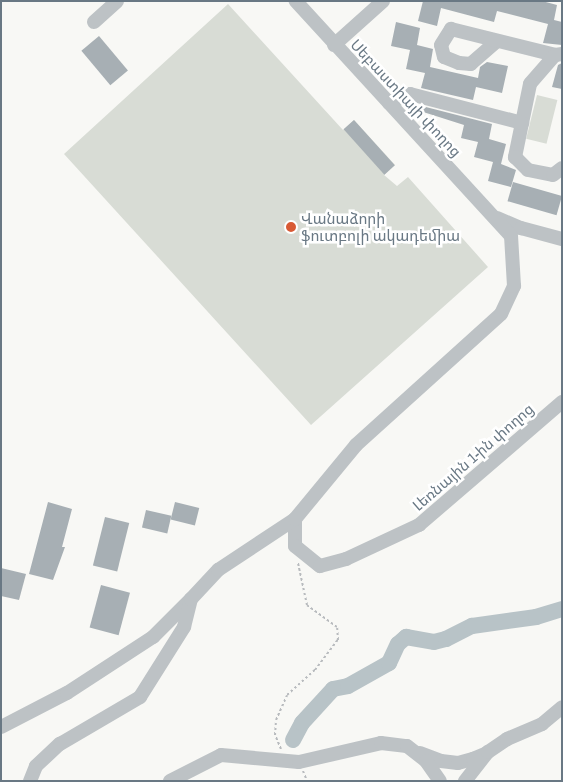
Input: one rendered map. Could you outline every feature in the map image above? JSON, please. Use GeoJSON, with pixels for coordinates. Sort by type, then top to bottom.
{"type":"FeatureCollection","features":[{"type":"Feature","properties":{"kind":"street"},"geometry":{"type":"LineString","coordinates":[[94,22],[117,1]]}},
{"type":"Feature","properties":{"kind":"street","name":"Սեբաստիայի փողոց"},"geometry":{"type":"LineString","coordinates":[[1,727],[67,693],[153,637],[218,570],[295,519],[356,445],[501,314],[514,286],[511,236],[334,45],[296,1]]}},
{"type":"Feature","properties":{"kind":"street"},"geometry":{"type":"LineString","coordinates":[[334,45],[383,1]]}},
{"type":"Feature","properties":{"kind":"street"},"geometry":{"type":"LineString","coordinates":[[497,41],[558,55]]}},
{"type":"Feature","properties":{"kind":"street"},"geometry":{"type":"LineString","coordinates":[[558,55],[530,84],[515,157],[528,170],[553,175],[562,168]]}},
{"type":"Feature","properties":{"kind":"street"},"geometry":{"type":"LineString","coordinates":[[389,103],[410,94],[522,123]]}},
{"type":"Feature","properties":{"kind":"street"},"geometry":{"type":"LineString","coordinates":[[494,216],[521,228],[562,239]]}},
{"type":"Feature","properties":{"kind":"street","name":"Լեռնային 1-ին փողոց"},"geometry":{"type":"LineString","coordinates":[[295,546],[320,566],[346,559],[419,525],[562,402]]}},
{"type":"Feature","properties":{"kind":"street"},"geometry":{"type":"LineString","coordinates":[[295,519],[295,546]]}},
{"type":"Feature","properties":{"kind":"street"},"geometry":{"type":"LineString","coordinates":[[30,781],[36,766],[60,744],[140,697],[184,627],[191,599]]}},
{"type":"Feature","properties":{"kind":"street"},"geometry":{"type":"LineString","coordinates":[[170,781],[221,755],[299,762],[381,743],[407,746],[429,757],[458,762],[473,759],[488,752],[507,739],[542,724],[562,707]]}},
{"type":"Feature","properties":{"kind":"street"},"geometry":{"type":"LineString","coordinates":[[407,746],[426,761],[440,781]]}},
{"type":"Feature","properties":{"kind":"street"},"geometry":{"type":"LineString","coordinates":[[465,781],[488,752]]}},
{"type":"Feature","properties":{"kind":"path"},"geometry":{"type":"LineString","coordinates":[[282,761],[281,750],[275,735],[276,720],[287,695],[315,670],[338,640],[337,627],[307,605],[295,546]]}},
{"type":"Feature","properties":{"kind":"shaded area","name":"Վանաձորի ֆուտբոլի ակադեմիա"},"geometry":{"type":"Polygon","coordinates":[[[228,4],[343,130],[354,120],[395,165],[384,175],[397,186],[408,177],[488,267],[311,425],[64,154],[228,4]]]}},
{"type":"Feature","properties":{"kind":"shaded area"},"geometry":{"type":"Polygon","coordinates":[[[537,95],[557,100],[546,144],[526,139],[537,95]]]}},
{"type":"Feature","properties":{"kind":"building"},"geometry":{"type":"Polygon","coordinates":[[[423,1],[542,1],[557,5],[554,20],[562,22],[562,45],[543,43],[548,24],[497,11],[494,22],[441,8],[437,26],[418,21],[423,1]]]}},
{"type":"Feature","properties":{"kind":"building"},"geometry":{"type":"Polygon","coordinates":[[[396,22],[420,28],[417,45],[433,49],[430,67],[478,78],[480,67],[487,62],[508,66],[502,93],[476,87],[473,100],[421,88],[425,73],[406,69],[410,50],[391,46],[396,22]]]}},
{"type":"Feature","properties":{"kind":"building"},"geometry":{"type":"Polygon","coordinates":[[[99,36],[128,70],[110,85],[81,51],[99,36]]]}},
{"type":"Feature","properties":{"kind":"building"},"geometry":{"type":"Polygon","coordinates":[[[562,63],[562,89],[552,87],[558,65],[562,63]]]}},
{"type":"Feature","properties":{"kind":"building"},"geometry":{"type":"Polygon","coordinates":[[[418,105],[492,124],[489,139],[506,144],[501,164],[516,170],[511,187],[488,181],[493,162],[474,157],[478,142],[461,138],[464,125],[417,110],[418,105]]]}},
{"type":"Feature","properties":{"kind":"building"},"geometry":{"type":"Polygon","coordinates":[[[354,120],[395,165],[384,175],[344,129],[354,120]]]}},
{"type":"Feature","properties":{"kind":"building"},"geometry":{"type":"Polygon","coordinates":[[[513,182],[562,196],[557,215],[507,201],[513,182]]]}},
{"type":"Feature","properties":{"kind":"building"},"geometry":{"type":"Polygon","coordinates":[[[48,502],[72,509],[62,547],[65,547],[53,580],[29,574],[48,502]]]}},
{"type":"Feature","properties":{"kind":"building"},"geometry":{"type":"Polygon","coordinates":[[[175,502],[199,508],[195,526],[171,519],[175,502]]]}},
{"type":"Feature","properties":{"kind":"building"},"geometry":{"type":"Polygon","coordinates":[[[146,510],[171,516],[167,533],[142,528],[146,510]]]}},
{"type":"Feature","properties":{"kind":"building"},"geometry":{"type":"Polygon","coordinates":[[[105,517],[129,523],[117,572],[93,566],[105,517]]]}},
{"type":"Feature","properties":{"kind":"building"},"geometry":{"type":"Polygon","coordinates":[[[1,568],[26,574],[19,600],[1,596],[1,568]]]}},
{"type":"Feature","properties":{"kind":"building"},"geometry":{"type":"Polygon","coordinates":[[[101,585],[130,593],[119,635],[90,628],[101,585]]]}},
{"type":"Feature","properties":{"kind":"waterway"},"geometry":{"type":"LineString","coordinates":[[293,740],[302,723],[333,689],[348,686],[389,663],[398,644],[406,637],[434,642],[446,639],[472,626],[536,617],[562,609]]}},
{"type":"Feature","properties":{"kind":"place","name":"Վանաձորի ֆուտբոլի ակադեմիա"},"geometry":{"type":"Point","coordinates":[291,227]}}]}
